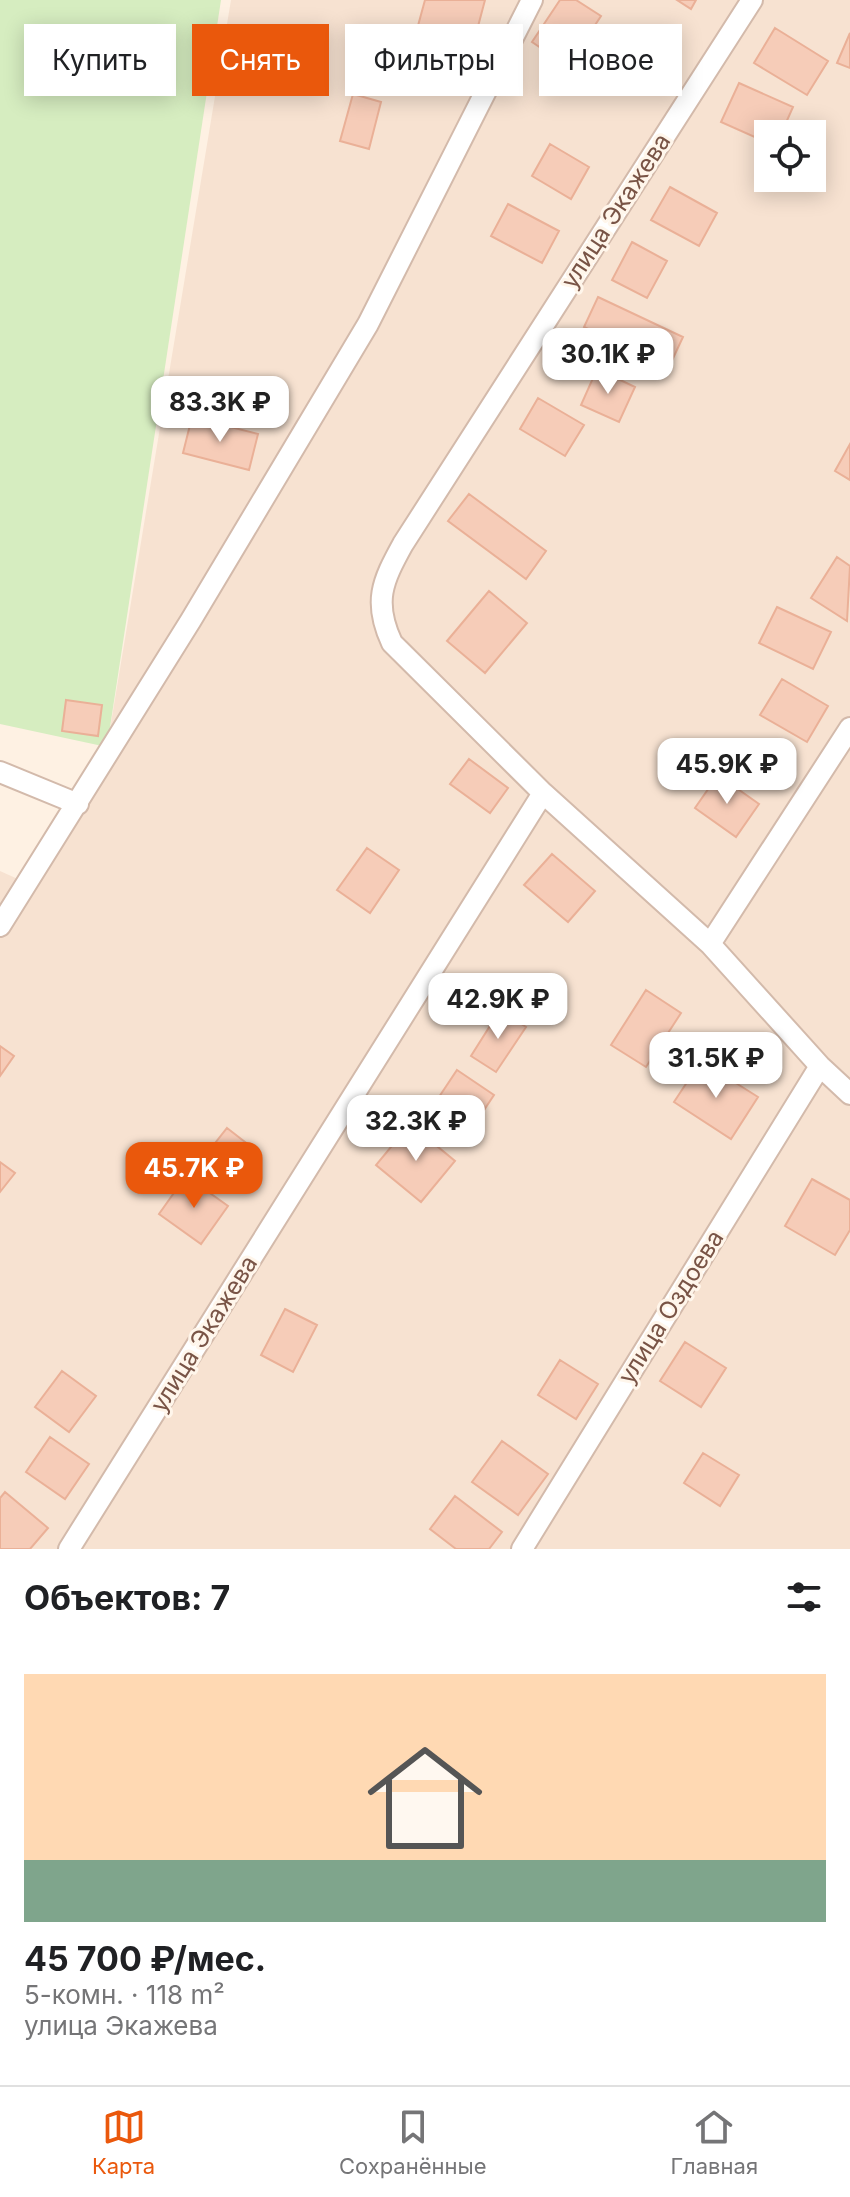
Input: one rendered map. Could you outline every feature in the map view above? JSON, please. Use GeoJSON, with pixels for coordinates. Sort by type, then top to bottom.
{"type":"FeatureCollection","features":[{"type":"Feature","properties":{"kind":"street"},"geometry":{"type":"LineString","coordinates":[[0,926],[78,804],[368,324],[532,0]]}},
{"type":"Feature","properties":{"kind":"street","name":"улица Экажева"},"geometry":{"type":"LineString","coordinates":[[752,0],[403,544],[386,576],[379,617],[392,643],[543,793],[710,944],[820,1066],[850,1094]]}},
{"type":"Feature","properties":{"kind":"street"},"geometry":{"type":"LineString","coordinates":[[710,944],[850,728]]}},
{"type":"Feature","properties":{"kind":"street"},"geometry":{"type":"LineString","coordinates":[[0,772],[78,804]]}},
{"type":"Feature","properties":{"kind":"street","name":"улица Экажева"},"geometry":{"type":"LineString","coordinates":[[69,1549],[543,793]]}},
{"type":"Feature","properties":{"kind":"street","name":"улица Оздоева"},"geometry":{"type":"LineString","coordinates":[[522,1549],[820,1066]]}},
{"type":"Feature","properties":{"kind":"shaded area"},"geometry":{"type":"Polygon","coordinates":[[[231,0],[850,0],[850,1549],[0,1549],[0,871],[20,880],[107,747],[215,96],[329,96],[329,24],[227,24],[231,0]]]}},
{"type":"Feature","properties":{"kind":"green space"},"geometry":{"type":"Polygon","coordinates":[[[0,0],[221,0],[217,24],[192,24],[192,96],[206,96],[107,747],[0,724],[0,0]]]}},
{"type":"Feature","properties":{"kind":"building"},"geometry":{"type":"Polygon","coordinates":[[[425,0],[485,0],[479,24],[418,24],[425,0]]]}},
{"type":"Feature","properties":{"kind":"building"},"geometry":{"type":"Polygon","coordinates":[[[560,0],[576,0],[601,16],[596,24],[544,24],[560,0]]]}},
{"type":"Feature","properties":{"kind":"building"},"geometry":{"type":"Polygon","coordinates":[[[677,0],[696,0],[691,9],[677,0]]]}},
{"type":"Feature","properties":{"kind":"building"},"geometry":{"type":"Polygon","coordinates":[[[775,28],[828,61],[807,95],[754,63],[775,28]]]}},
{"type":"Feature","properties":{"kind":"building"},"geometry":{"type":"Polygon","coordinates":[[[539,32],[539,47],[532,42],[539,32]]]}},
{"type":"Feature","properties":{"kind":"building"},"geometry":{"type":"Polygon","coordinates":[[[850,33],[850,68],[837,63],[850,33]]]}},
{"type":"Feature","properties":{"kind":"building"},"geometry":{"type":"Polygon","coordinates":[[[739,83],[793,107],[787,120],[754,120],[754,137],[721,122],[739,83]]]}},
{"type":"Feature","properties":{"kind":"building"},"geometry":{"type":"Polygon","coordinates":[[[352,96],[381,102],[369,149],[340,141],[352,96]]]}},
{"type":"Feature","properties":{"kind":"building"},"geometry":{"type":"Polygon","coordinates":[[[550,144],[589,167],[571,199],[532,176],[550,144]]]}},
{"type":"Feature","properties":{"kind":"building"},"geometry":{"type":"Polygon","coordinates":[[[670,187],[717,213],[699,246],[651,220],[670,187]]]}},
{"type":"Feature","properties":{"kind":"building"},"geometry":{"type":"Polygon","coordinates":[[[508,204],[559,231],[542,263],[491,236],[508,204]]]}},
{"type":"Feature","properties":{"kind":"building"},"geometry":{"type":"Polygon","coordinates":[[[632,242],[667,261],[647,298],[612,280],[632,242]]]}},
{"type":"Feature","properties":{"kind":"building"},"geometry":{"type":"Polygon","coordinates":[[[598,297],[683,337],[669,367],[584,327],[598,297]]]}},
{"type":"Feature","properties":{"kind":"building"},"geometry":{"type":"Polygon","coordinates":[[[597,369],[635,387],[619,422],[581,405],[597,369]]]}},
{"type":"Feature","properties":{"kind":"building"},"geometry":{"type":"Polygon","coordinates":[[[538,398],[584,425],[565,456],[520,429],[538,398]]]}},
{"type":"Feature","properties":{"kind":"building"},"geometry":{"type":"Polygon","coordinates":[[[192,417],[258,434],[249,470],[183,453],[192,417]]]}},
{"type":"Feature","properties":{"kind":"building"},"geometry":{"type":"Polygon","coordinates":[[[850,444],[850,480],[835,471],[850,444]]]}},
{"type":"Feature","properties":{"kind":"building"},"geometry":{"type":"Polygon","coordinates":[[[469,494],[546,551],[526,579],[448,521],[469,494]]]}},
{"type":"Feature","properties":{"kind":"building"},"geometry":{"type":"Polygon","coordinates":[[[837,557],[850,566],[847,621],[811,598],[837,557]]]}},
{"type":"Feature","properties":{"kind":"building"},"geometry":{"type":"Polygon","coordinates":[[[489,591],[527,623],[485,673],[447,641],[489,591]]]}},
{"type":"Feature","properties":{"kind":"building"},"geometry":{"type":"Polygon","coordinates":[[[777,607],[831,632],[813,669],[759,643],[777,607]]]}},
{"type":"Feature","properties":{"kind":"building"},"geometry":{"type":"Polygon","coordinates":[[[782,679],[828,706],[807,742],[760,715],[782,679]]]}},
{"type":"Feature","properties":{"kind":"building"},"geometry":{"type":"Polygon","coordinates":[[[66,700],[102,705],[98,736],[62,731],[66,700]]]}},
{"type":"Feature","properties":{"kind":"building"},"geometry":{"type":"Polygon","coordinates":[[[469,759],[508,788],[490,813],[450,784],[469,759]]]}},
{"type":"Feature","properties":{"kind":"building"},"geometry":{"type":"Polygon","coordinates":[[[718,775],[759,804],[736,837],[695,808],[718,775]]]}},
{"type":"Feature","properties":{"kind":"building"},"geometry":{"type":"Polygon","coordinates":[[[367,848],[399,870],[370,913],[337,890],[367,848]]]}},
{"type":"Feature","properties":{"kind":"building"},"geometry":{"type":"Polygon","coordinates":[[[552,854],[595,891],[568,922],[524,885],[552,854]]]}},
{"type":"Feature","properties":{"kind":"building"},"geometry":{"type":"Polygon","coordinates":[[[646,990],[681,1013],[646,1067],[611,1045],[646,990]]]}},
{"type":"Feature","properties":{"kind":"building"},"geometry":{"type":"Polygon","coordinates":[[[500,1010],[526,1027],[496,1072],[471,1056],[500,1010]]]}},
{"type":"Feature","properties":{"kind":"building"},"geometry":{"type":"Polygon","coordinates":[[[0,1046],[14,1056],[0,1076],[0,1046]]]}},
{"type":"Feature","properties":{"kind":"building"},"geometry":{"type":"Polygon","coordinates":[[[701,1061],[758,1097],[731,1139],[674,1102],[701,1061]]]}},
{"type":"Feature","properties":{"kind":"building"},"geometry":{"type":"Polygon","coordinates":[[[457,1070],[494,1095],[476,1122],[439,1097],[457,1070]]]}},
{"type":"Feature","properties":{"kind":"building"},"geometry":{"type":"Polygon","coordinates":[[[410,1124],[455,1161],[421,1202],[376,1165],[410,1124]]]}},
{"type":"Feature","properties":{"kind":"building"},"geometry":{"type":"Polygon","coordinates":[[[227,1128],[258,1152],[228,1190],[197,1166],[227,1128]]]}},
{"type":"Feature","properties":{"kind":"building"},"geometry":{"type":"Polygon","coordinates":[[[0,1162],[15,1173],[0,1192],[0,1162]]]}},
{"type":"Feature","properties":{"kind":"building"},"geometry":{"type":"Polygon","coordinates":[[[186,1176],[228,1206],[201,1244],[159,1214],[186,1176]]]}},
{"type":"Feature","properties":{"kind":"building"},"geometry":{"type":"Polygon","coordinates":[[[812,1179],[850,1200],[850,1230],[835,1255],[785,1226],[812,1179]]]}},
{"type":"Feature","properties":{"kind":"building"},"geometry":{"type":"Polygon","coordinates":[[[285,1309],[317,1325],[293,1372],[261,1355],[285,1309]]]}},
{"type":"Feature","properties":{"kind":"building"},"geometry":{"type":"Polygon","coordinates":[[[685,1342],[726,1368],[701,1407],[660,1381],[685,1342]]]}},
{"type":"Feature","properties":{"kind":"building"},"geometry":{"type":"Polygon","coordinates":[[[560,1360],[598,1384],[576,1419],[538,1395],[560,1360]]]}},
{"type":"Feature","properties":{"kind":"building"},"geometry":{"type":"Polygon","coordinates":[[[62,1371],[96,1396],[69,1432],[35,1407],[62,1371]]]}},
{"type":"Feature","properties":{"kind":"building"},"geometry":{"type":"Polygon","coordinates":[[[50,1437],[89,1464],[65,1499],[26,1472],[50,1437]]]}},
{"type":"Feature","properties":{"kind":"building"},"geometry":{"type":"Polygon","coordinates":[[[502,1441],[548,1474],[518,1515],[472,1482],[502,1441]]]}},
{"type":"Feature","properties":{"kind":"building"},"geometry":{"type":"Polygon","coordinates":[[[703,1453],[739,1475],[720,1506],[684,1483],[703,1453]]]}},
{"type":"Feature","properties":{"kind":"building"},"geometry":{"type":"Polygon","coordinates":[[[5,1492],[48,1528],[30,1549],[0,1549],[0,1498],[5,1492]]]}},
{"type":"Feature","properties":{"kind":"building"},"geometry":{"type":"Polygon","coordinates":[[[455,1496],[502,1532],[489,1549],[456,1549],[430,1529],[455,1496]]]}}]}
